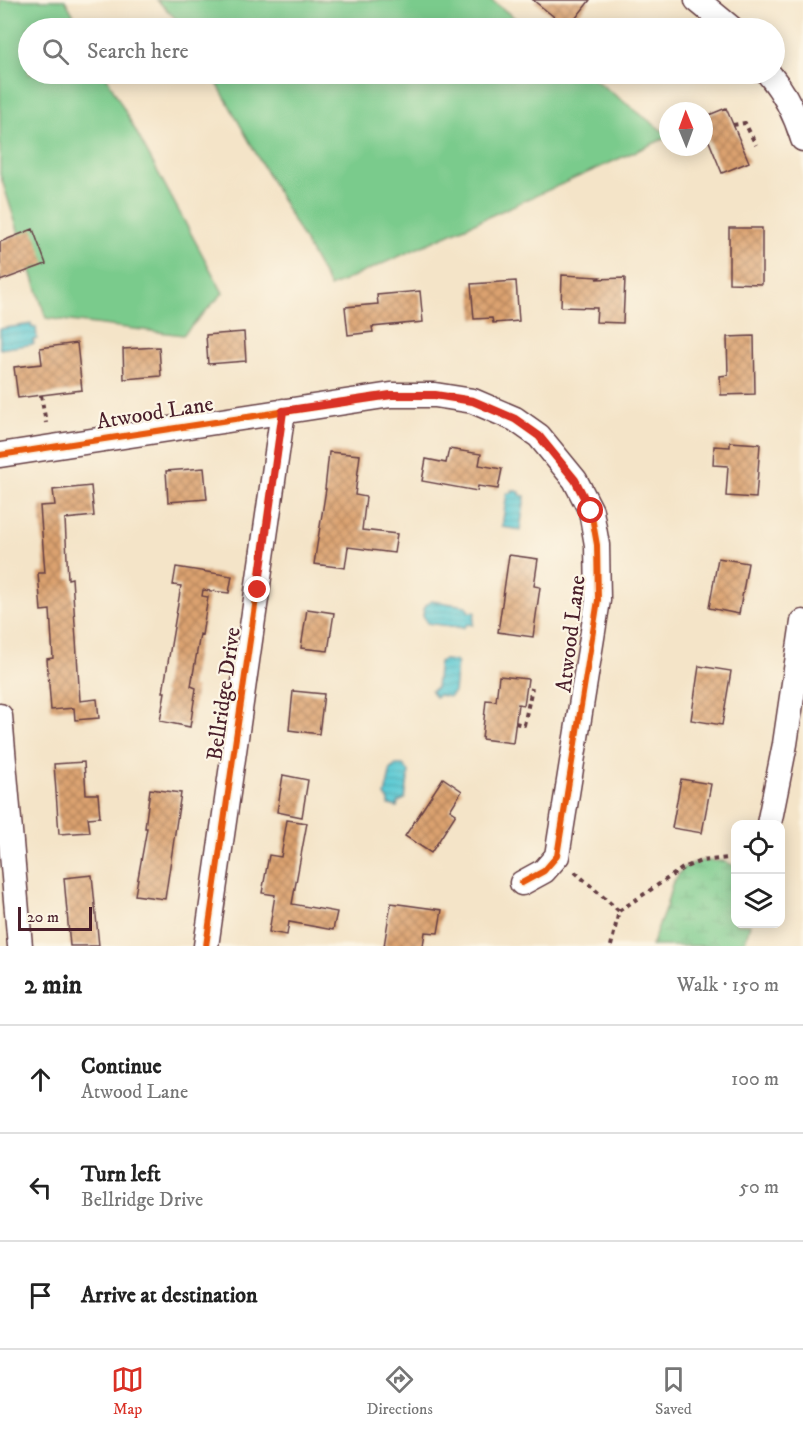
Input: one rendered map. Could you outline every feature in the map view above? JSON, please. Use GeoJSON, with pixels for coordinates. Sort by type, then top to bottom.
{"type":"FeatureCollection","features":[{"type":"Feature","properties":{"kind":"street"},"geometry":{"type":"LineString","coordinates":[[697,0],[719,18]]}},
{"type":"Feature","properties":{"kind":"street"},"geometry":{"type":"LineString","coordinates":[[777,84],[799,126],[803,139]]}},
{"type":"Feature","properties":{"kind":"street","name":"Atwood Lane"},"geometry":{"type":"LineString","coordinates":[[0,455],[391,395],[435,395],[473,401],[515,419],[539,436],[575,480],[591,511],[597,545],[598,600],[558,856]]}},
{"type":"Feature","properties":{"kind":"street","name":"Bellridge Drive"},"geometry":{"type":"LineString","coordinates":[[206,946],[283,411]]}},
{"type":"Feature","properties":{"kind":"street"},"geometry":{"type":"LineString","coordinates":[[771,820],[794,746],[803,622]]}},
{"type":"Feature","properties":{"kind":"street"},"geometry":{"type":"LineString","coordinates":[[0,716],[20,946]]}},
{"type":"Feature","properties":{"kind":"street"},"geometry":{"type":"LineString","coordinates":[[522,883],[544,871],[558,856]]}},
{"type":"Feature","properties":{"kind":"path"},"geometry":{"type":"LineString","coordinates":[[733,125],[745,123],[756,145]]}},
{"type":"Feature","properties":{"kind":"path"},"geometry":{"type":"LineString","coordinates":[[41,395],[46,423]]}},
{"type":"Feature","properties":{"kind":"path"},"geometry":{"type":"LineString","coordinates":[[515,723],[524,725],[532,688]]}},
{"type":"Feature","properties":{"kind":"path"},"geometry":{"type":"LineString","coordinates":[[558,856],[619,911]]}},
{"type":"Feature","properties":{"kind":"path"},"geometry":{"type":"LineString","coordinates":[[611,946],[619,911],[683,868],[701,861],[731,858]]}},
{"type":"Feature","properties":{"kind":"green space"},"geometry":{"type":"Polygon","coordinates":[[[0,0],[65,0],[75,18],[18,18],[18,84],[110,84],[223,293],[183,335],[46,318],[0,174],[0,0]]]}},
{"type":"Feature","properties":{"kind":"green space"},"geometry":{"type":"Polygon","coordinates":[[[157,0],[491,0],[515,18],[175,18],[157,0]]]}},
{"type":"Feature","properties":{"kind":"green space"},"geometry":{"type":"Polygon","coordinates":[[[218,84],[600,84],[659,128],[659,141],[330,287],[218,84]]]}},
{"type":"Feature","properties":{"kind":"green space"},"geometry":{"type":"Polygon","coordinates":[[[701,861],[723,861],[731,864],[731,928],[749,928],[744,946],[651,946],[672,884],[683,868],[701,861]]]}},
{"type":"Feature","properties":{"kind":"water"},"geometry":{"type":"Polygon","coordinates":[[[31,324],[32,328],[36,327],[37,339],[33,340],[34,344],[0,349],[0,329],[31,324]]]}},
{"type":"Feature","properties":{"kind":"water"},"geometry":{"type":"Polygon","coordinates":[[[512,490],[525,496],[520,530],[502,527],[507,493],[512,493],[512,490]]]}},
{"type":"Feature","properties":{"kind":"water"},"geometry":{"type":"Polygon","coordinates":[[[431,601],[466,606],[469,612],[475,612],[473,625],[468,624],[463,628],[427,623],[423,615],[425,606],[431,601]]]}},
{"type":"Feature","properties":{"kind":"water"},"geometry":{"type":"Polygon","coordinates":[[[443,660],[457,663],[454,692],[449,697],[439,695],[435,697],[431,691],[436,688],[439,662],[443,660]]]}},
{"type":"Feature","properties":{"kind":"water"},"geometry":{"type":"Polygon","coordinates":[[[396,765],[403,765],[409,772],[405,799],[398,802],[397,807],[389,805],[385,795],[391,769],[396,765]]]}},
{"type":"Feature","properties":{"kind":"building"},"geometry":{"type":"Polygon","coordinates":[[[533,0],[590,0],[576,18],[556,18],[533,0]]]}},
{"type":"Feature","properties":{"kind":"building"},"geometry":{"type":"Polygon","coordinates":[[[726,108],[749,162],[722,173],[713,151],[713,113],[726,108]]]}},
{"type":"Feature","properties":{"kind":"building"},"geometry":{"type":"Polygon","coordinates":[[[729,228],[762,228],[762,284],[729,283],[729,228]]]}},
{"type":"Feature","properties":{"kind":"building"},"geometry":{"type":"Polygon","coordinates":[[[33,229],[46,264],[0,281],[0,242],[33,229]]]}},
{"type":"Feature","properties":{"kind":"building"},"geometry":{"type":"Polygon","coordinates":[[[562,275],[600,277],[596,279],[625,278],[623,323],[596,322],[597,308],[561,307],[562,275]]]}},
{"type":"Feature","properties":{"kind":"building"},"geometry":{"type":"Polygon","coordinates":[[[516,281],[519,321],[493,323],[492,318],[474,319],[471,284],[516,281]]]}},
{"type":"Feature","properties":{"kind":"building"},"geometry":{"type":"Polygon","coordinates":[[[420,291],[423,322],[372,327],[373,332],[348,335],[345,307],[378,304],[377,295],[420,291]]]}},
{"type":"Feature","properties":{"kind":"building"},"geometry":{"type":"Polygon","coordinates":[[[244,332],[246,361],[208,364],[206,335],[244,332]]]}},
{"type":"Feature","properties":{"kind":"building"},"geometry":{"type":"Polygon","coordinates":[[[754,336],[755,394],[721,395],[720,376],[728,375],[727,337],[754,336]]]}},
{"type":"Feature","properties":{"kind":"building"},"geometry":{"type":"Polygon","coordinates":[[[77,343],[82,390],[18,398],[14,367],[42,364],[40,348],[77,343]]]}},
{"type":"Feature","properties":{"kind":"building"},"geometry":{"type":"Polygon","coordinates":[[[159,347],[161,376],[124,379],[123,349],[159,347]]]}},
{"type":"Feature","properties":{"kind":"building"},"geometry":{"type":"Polygon","coordinates":[[[730,442],[760,444],[756,498],[726,496],[728,466],[713,465],[714,446],[730,447],[730,442]]]}},
{"type":"Feature","properties":{"kind":"building"},"geometry":{"type":"Polygon","coordinates":[[[449,449],[481,454],[479,465],[502,469],[498,489],[478,486],[477,491],[422,481],[426,459],[446,463],[449,449]]]}},
{"type":"Feature","properties":{"kind":"building"},"geometry":{"type":"Polygon","coordinates":[[[329,452],[360,455],[355,495],[366,497],[362,530],[397,534],[394,553],[348,547],[345,568],[314,564],[326,489],[329,452]]]}},
{"type":"Feature","properties":{"kind":"building"},"geometry":{"type":"Polygon","coordinates":[[[204,468],[207,499],[168,502],[166,471],[204,468]]]}},
{"type":"Feature","properties":{"kind":"building"},"geometry":{"type":"Polygon","coordinates":[[[91,486],[94,516],[65,519],[68,579],[72,578],[80,701],[97,699],[99,718],[75,720],[74,708],[51,710],[47,659],[53,658],[50,610],[41,611],[38,573],[45,573],[40,506],[55,505],[53,490],[91,486]]]}},
{"type":"Feature","properties":{"kind":"building"},"geometry":{"type":"Polygon","coordinates":[[[509,555],[538,559],[534,586],[540,587],[533,637],[498,632],[509,555]]]}},
{"type":"Feature","properties":{"kind":"building"},"geometry":{"type":"Polygon","coordinates":[[[718,558],[748,563],[739,614],[709,608],[718,558]]]}},
{"type":"Feature","properties":{"kind":"building"},"geometry":{"type":"Polygon","coordinates":[[[176,567],[232,576],[229,593],[203,590],[202,596],[208,597],[191,686],[196,688],[190,727],[160,721],[181,586],[173,585],[176,567]]]}},
{"type":"Feature","properties":{"kind":"building"},"geometry":{"type":"Polygon","coordinates":[[[307,609],[334,613],[328,651],[301,648],[307,609]]]}},
{"type":"Feature","properties":{"kind":"building"},"geometry":{"type":"Polygon","coordinates":[[[699,666],[731,671],[722,725],[691,720],[699,666]]]}},
{"type":"Feature","properties":{"kind":"building"},"geometry":{"type":"Polygon","coordinates":[[[499,676],[528,679],[524,705],[518,704],[513,743],[482,739],[486,700],[496,701],[499,676]]]}},
{"type":"Feature","properties":{"kind":"building"},"geometry":{"type":"Polygon","coordinates":[[[293,691],[324,694],[319,734],[289,730],[293,691]]]}},
{"type":"Feature","properties":{"kind":"building"},"geometry":{"type":"Polygon","coordinates":[[[84,762],[86,794],[98,794],[100,817],[88,818],[90,832],[59,834],[54,764],[84,762]]]}},
{"type":"Feature","properties":{"kind":"building"},"geometry":{"type":"Polygon","coordinates":[[[283,775],[308,780],[302,817],[277,812],[283,775]]]}},
{"type":"Feature","properties":{"kind":"building"},"geometry":{"type":"Polygon","coordinates":[[[443,778],[462,791],[450,810],[456,814],[431,853],[405,836],[443,778]]]}},
{"type":"Feature","properties":{"kind":"building"},"geometry":{"type":"Polygon","coordinates":[[[681,779],[711,784],[702,833],[672,828],[681,779]]]}},
{"type":"Feature","properties":{"kind":"building"},"geometry":{"type":"Polygon","coordinates":[[[150,789],[181,793],[165,899],[135,895],[147,828],[145,828],[150,789]]]}},
{"type":"Feature","properties":{"kind":"building"},"geometry":{"type":"Polygon","coordinates":[[[287,820],[307,823],[292,904],[337,912],[333,930],[289,922],[287,935],[269,932],[275,895],[262,893],[269,855],[281,857],[287,820]]]}},
{"type":"Feature","properties":{"kind":"building"},"geometry":{"type":"Polygon","coordinates":[[[92,875],[99,946],[70,946],[64,878],[92,875]]]}},
{"type":"Feature","properties":{"kind":"building"},"geometry":{"type":"Polygon","coordinates":[[[391,903],[442,910],[438,933],[425,932],[423,946],[384,946],[391,903]]]}},
{"type":"Feature","properties":{"kind":"cycle path"},"geometry":{"type":"LineString","coordinates":[[0,455],[391,395],[435,395],[473,401],[515,419],[539,436],[575,480],[591,511],[597,545],[598,600],[557,856],[544,871],[522,883]]}},
{"type":"Feature","properties":{"kind":"cycle path"},"geometry":{"type":"LineString","coordinates":[[206,946],[283,411]]}},
{"type":"Feature","properties":{"kind":"route"},"geometry":{"type":"LineString","coordinates":[[258,590],[283,411],[391,395],[435,395],[473,401],[515,419],[539,436],[575,480],[591,511]]}}]}
